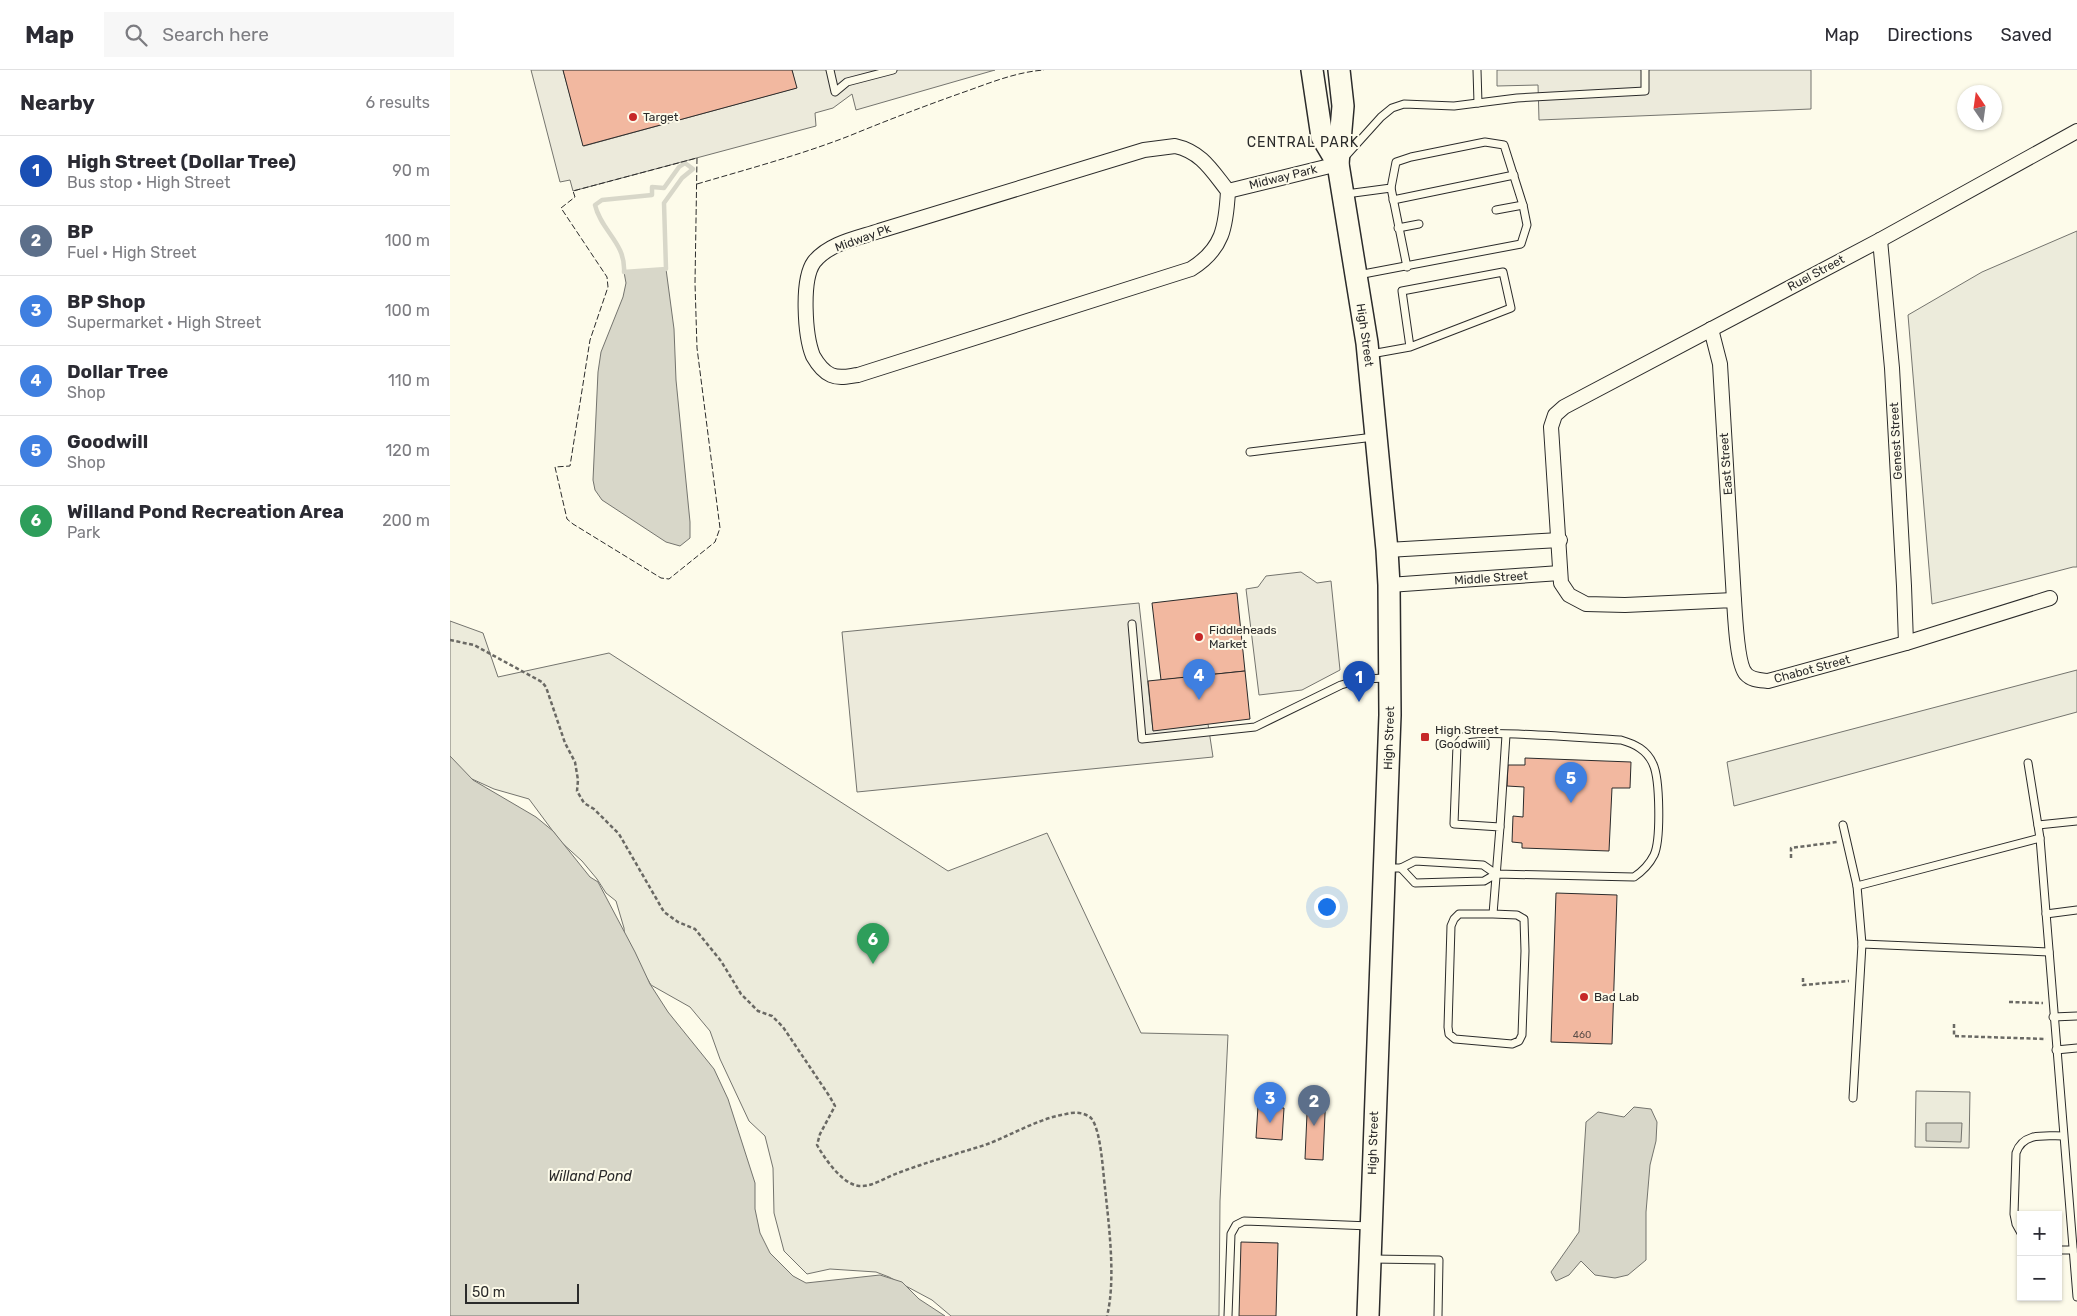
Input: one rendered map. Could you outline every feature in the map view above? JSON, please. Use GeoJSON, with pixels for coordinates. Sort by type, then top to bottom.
{"type":"FeatureCollection","features":[{"type":"Feature","properties":{"kind":"main road","name":"High Street"},"geometry":{"type":"LineString","coordinates":[[1312,70],[1322,137],[1338,164]]}},
{"type":"Feature","properties":{"kind":"main road","name":"High Street"},"geometry":{"type":"LineString","coordinates":[[1340,70],[1344,106],[1338,164],[1368,354],[1389,585],[1393,868],[1370,1226],[1368,1316]]}},
{"type":"Feature","properties":{"kind":"street","name":"Ruel Street"},"geometry":{"type":"LineString","coordinates":[[1560,540],[1551,427],[1555,415],[1564,406],[1880,240],[2077,132]]}},
{"type":"Feature","properties":{"kind":"street","name":"Midway Pk"},"geometry":{"type":"LineString","coordinates":[[1175,146],[1189,150],[1200,157],[1228,191],[1223,232],[1217,247],[1206,259],[1191,269],[858,375],[841,378],[831,375],[821,367],[814,356],[806,318],[808,276],[813,263],[823,253],[839,245],[1144,150],[1160,147],[1175,146]]}},
{"type":"Feature","properties":{"kind":"street","name":"Midway Park"},"geometry":{"type":"LineString","coordinates":[[1228,191],[1338,164]]}},
{"type":"Feature","properties":{"kind":"street","name":"Genest Street"},"geometry":{"type":"LineString","coordinates":[[1880,240],[1892,368],[1906,643]]}},
{"type":"Feature","properties":{"kind":"street","name":"East Street"},"geometry":{"type":"LineString","coordinates":[[1710,329],[1720,364],[1734,600]]}},
{"type":"Feature","properties":{"kind":"street"},"geometry":{"type":"LineString","coordinates":[[1387,550],[1560,540],[1561,583],[1569,595],[1586,604],[1625,605],[1734,600]]}},
{"type":"Feature","properties":{"kind":"street","name":"Middle Street"},"geometry":{"type":"LineString","coordinates":[[1389,585],[1560,573]]}},
{"type":"Feature","properties":{"kind":"street","name":"Chabot Street"},"geometry":{"type":"LineString","coordinates":[[1734,600],[1740,664],[1746,674],[1756,680],[1768,681],[1906,643],[2050,598]]}},
{"type":"Feature","properties":{"kind":"lane"},"geometry":{"type":"LineString","coordinates":[[830,70],[835,92],[847,82],[893,70]]}},
{"type":"Feature","properties":{"kind":"lane"},"geometry":{"type":"LineString","coordinates":[[1477,70],[1478,103]]}},
{"type":"Feature","properties":{"kind":"lane"},"geometry":{"type":"LineString","coordinates":[[1338,164],[1381,117],[1392,108],[1404,104],[1454,106],[1518,98],[1645,91],[1645,70]]}},
{"type":"Feature","properties":{"kind":"lane"},"geometry":{"type":"LineString","coordinates":[[1356,276],[1407,267],[1521,244],[1527,225],[1523,205],[1504,145],[1485,142],[1411,157],[1396,162],[1391,188],[1407,267]]}},
{"type":"Feature","properties":{"kind":"lane"},"geometry":{"type":"LineString","coordinates":[[1393,200],[1514,175]]}},
{"type":"Feature","properties":{"kind":"lane"},"geometry":{"type":"LineString","coordinates":[[1343,194],[1391,188]]}},
{"type":"Feature","properties":{"kind":"lane"},"geometry":{"type":"LineString","coordinates":[[1496,210],[1523,205]]}},
{"type":"Feature","properties":{"kind":"lane"},"geometry":{"type":"LineString","coordinates":[[1398,228],[1419,224]]}},
{"type":"Feature","properties":{"kind":"lane"},"geometry":{"type":"LineString","coordinates":[[1368,354],[1410,347],[1511,308],[1502,272],[1402,290],[1410,347]]}},
{"type":"Feature","properties":{"kind":"lane"},"geometry":{"type":"LineString","coordinates":[[1250,452],[1376,437]]}},
{"type":"Feature","properties":{"kind":"lane"},"geometry":{"type":"LineString","coordinates":[[1132,624],[1142,739],[1255,727],[1341,685],[1362,679],[1390,678]]}},
{"type":"Feature","properties":{"kind":"lane"},"geometry":{"type":"LineString","coordinates":[[1393,868],[1415,883],[1484,881],[1496,874],[1634,877],[1645,870],[1654,856],[1659,842],[1657,780],[1654,764],[1635,744],[1620,740],[1474,734],[1465,736],[1457,745],[1454,824],[1500,828]]}},
{"type":"Feature","properties":{"kind":"lane"},"geometry":{"type":"LineString","coordinates":[[1493,914],[1506,735]]}},
{"type":"Feature","properties":{"kind":"lane"},"geometry":{"type":"LineString","coordinates":[[2028,763],[2040,838],[2077,1297]]}},
{"type":"Feature","properties":{"kind":"lane"},"geometry":{"type":"LineString","coordinates":[[2038,825],[2077,821]]}},
{"type":"Feature","properties":{"kind":"lane"},"geometry":{"type":"LineString","coordinates":[[1842,826],[1857,886],[1862,944],[1853,1098]]}},
{"type":"Feature","properties":{"kind":"lane"},"geometry":{"type":"LineString","coordinates":[[1857,886],[2040,838]]}},
{"type":"Feature","properties":{"kind":"lane"},"geometry":{"type":"LineString","coordinates":[[1393,868],[1415,861],[1473,864],[1483,865],[1496,874]]}},
{"type":"Feature","properties":{"kind":"lane"},"geometry":{"type":"LineString","coordinates":[[2046,914],[2077,910]]}},
{"type":"Feature","properties":{"kind":"lane"},"geometry":{"type":"LineString","coordinates":[[1459,914],[1493,914],[1517,915],[1524,919],[1522,1035],[1519,1041],[1512,1044],[1455,1039],[1449,1034],[1451,926],[1459,914]]}},
{"type":"Feature","properties":{"kind":"lane"},"geometry":{"type":"LineString","coordinates":[[1862,944],[2049,952]]}},
{"type":"Feature","properties":{"kind":"lane"},"geometry":{"type":"LineString","coordinates":[[2053,1017],[2077,1016]]}},
{"type":"Feature","properties":{"kind":"lane"},"geometry":{"type":"LineString","coordinates":[[2056,1050],[2077,1048]]}},
{"type":"Feature","properties":{"kind":"lane"},"geometry":{"type":"LineString","coordinates":[[2017,1226],[2014,1214],[2016,1152],[2019,1145],[2028,1138],[2063,1136]]}},
{"type":"Feature","properties":{"kind":"lane"},"geometry":{"type":"LineString","coordinates":[[1228,1316],[1231,1234],[1236,1225],[1244,1221],[1370,1226]]}},
{"type":"Feature","properties":{"kind":"lane"},"geometry":{"type":"LineString","coordinates":[[2062,1250],[2073,1250]]}},
{"type":"Feature","properties":{"kind":"lane"},"geometry":{"type":"LineString","coordinates":[[1369,1259],[1439,1260],[1438,1316]]}},
{"type":"Feature","properties":{"kind":"path"},"geometry":{"type":"LineString","coordinates":[[450,640],[474,645],[486,650],[532,675],[546,687],[565,743],[575,762],[578,780],[577,791],[584,803],[594,809],[619,834],[664,912],[678,922],[695,929],[721,961],[741,994],[758,1011],[772,1016],[783,1027],[830,1097],[835,1106],[820,1134],[817,1145],[832,1167],[846,1179],[858,1186],[869,1185],[942,1157],[984,1145],[1043,1120],[1067,1114],[1082,1113],[1092,1119],[1102,1164],[1108,1215],[1111,1292],[1107,1316]]}},
{"type":"Feature","properties":{"kind":"path"},"geometry":{"type":"LineString","coordinates":[[1791,858],[1791,848],[1846,841]]}},
{"type":"Feature","properties":{"kind":"path"},"geometry":{"type":"LineString","coordinates":[[1803,978],[1803,985],[1860,980]]}},
{"type":"Feature","properties":{"kind":"path"},"geometry":{"type":"LineString","coordinates":[[2009,1002],[2052,1004]]}},
{"type":"Feature","properties":{"kind":"path"},"geometry":{"type":"LineString","coordinates":[[1954,1024],[1954,1036],[2055,1039]]}},
{"type":"Feature","properties":{"kind":"shaded area"},"geometry":{"type":"Polygon","coordinates":[[[531,70],[563,70],[584,146],[796,88],[792,70],[995,70],[856,110],[852,94],[833,108],[815,113],[816,126],[573,191],[570,180],[560,182],[531,70]]]}},
{"type":"Feature","properties":{"kind":"shaded area"},"geometry":{"type":"Polygon","coordinates":[[[1497,70],[1811,70],[1811,109],[1539,120],[1538,85],[1497,86],[1497,70]]]}},
{"type":"Feature","properties":{"kind":"shaded area"},"geometry":{"type":"Polygon","coordinates":[[[2077,231],[2077,567],[1932,604],[1908,315],[1982,272],[2077,231]]]}},
{"type":"Feature","properties":{"kind":"shaded area"},"geometry":{"type":"Polygon","coordinates":[[[1301,572],[1317,583],[1331,581],[1340,670],[1302,690],[1259,695],[1246,589],[1258,587],[1266,576],[1301,572]]]}},
{"type":"Feature","properties":{"kind":"shaded area"},"geometry":{"type":"Polygon","coordinates":[[[1139,603],[1153,730],[1208,724],[1213,757],[857,792],[842,632],[1139,603]]]}},
{"type":"Feature","properties":{"kind":"shaded area"},"geometry":{"type":"Polygon","coordinates":[[[450,621],[483,633],[498,677],[609,653],[948,871],[1047,833],[1141,1033],[1228,1035],[1220,1201],[1219,1316],[951,1316],[932,1300],[876,1272],[830,1269],[807,1274],[784,1251],[774,1213],[773,1168],[765,1136],[749,1121],[720,1059],[710,1031],[690,1007],[651,985],[625,942],[624,928],[616,901],[606,893],[582,861],[561,842],[529,799],[494,789],[450,769],[450,621]]]}},
{"type":"Feature","properties":{"kind":"shaded area"},"geometry":{"type":"Polygon","coordinates":[[[2077,670],[2077,712],[1734,806],[1727,762],[2077,670]]]}},
{"type":"Feature","properties":{"kind":"shaded area"},"geometry":{"type":"Polygon","coordinates":[[[1916,1091],[1970,1092],[1969,1148],[1915,1147],[1916,1091]]]}},
{"type":"Feature","properties":{"kind":"water"},"geometry":{"type":"Polygon","coordinates":[[[666,269],[674,329],[676,380],[690,522],[690,538],[680,546],[666,542],[602,500],[595,490],[593,480],[598,372],[601,352],[623,297],[626,283],[624,272],[666,269]]]}},
{"type":"Feature","properties":{"kind":"water","name":"Willand Pond"},"geometry":{"type":"Polygon","coordinates":[[[450,756],[473,780],[536,817],[553,831],[590,877],[598,882],[650,984],[668,1012],[714,1069],[728,1099],[755,1183],[755,1209],[760,1233],[770,1253],[793,1276],[806,1283],[880,1275],[902,1282],[919,1299],[945,1316],[450,1316],[450,756]]]}},
{"type":"Feature","properties":{"kind":"water"},"geometry":{"type":"Polygon","coordinates":[[[1634,1107],[1651,1109],[1657,1122],[1656,1141],[1650,1165],[1646,1212],[1646,1260],[1628,1275],[1615,1278],[1595,1275],[1581,1261],[1569,1275],[1556,1281],[1551,1272],[1579,1232],[1586,1122],[1598,1112],[1624,1117],[1634,1107]]]}},
{"type":"Feature","properties":{"kind":"water"},"geometry":{"type":"Polygon","coordinates":[[[1926,1123],[1962,1123],[1961,1142],[1926,1141],[1926,1123]]]}},
{"type":"Feature","properties":{"kind":"building","name":"Target"},"geometry":{"type":"Polygon","coordinates":[[[563,70],[792,70],[797,88],[583,146],[563,70]]]}},
{"type":"Feature","properties":{"kind":"building","name":"Fiddleheads Market"},"geometry":{"type":"Polygon","coordinates":[[[1237,593],[1245,671],[1161,680],[1152,603],[1237,593]]]}},
{"type":"Feature","properties":{"kind":"building"},"geometry":{"type":"Polygon","coordinates":[[[1245,671],[1250,719],[1153,731],[1148,681],[1245,671]]]}},
{"type":"Feature","properties":{"kind":"building"},"geometry":{"type":"Polygon","coordinates":[[[1525,758],[1631,762],[1630,788],[1612,788],[1609,851],[1522,848],[1522,843],[1512,842],[1513,816],[1523,817],[1524,787],[1507,786],[1508,765],[1525,765],[1525,758]]]}},
{"type":"Feature","properties":{"kind":"building"},"geometry":{"type":"Polygon","coordinates":[[[1556,893],[1617,895],[1612,1044],[1551,1042],[1556,893]]]}},
{"type":"Feature","properties":{"kind":"building"},"geometry":{"type":"Polygon","coordinates":[[[1308,1091],[1326,1091],[1323,1160],[1305,1159],[1308,1091]]]}},
{"type":"Feature","properties":{"kind":"building"},"geometry":{"type":"Polygon","coordinates":[[[1258,1106],[1284,1108],[1282,1140],[1256,1138],[1258,1106]]]}},
{"type":"Feature","properties":{"kind":"building"},"geometry":{"type":"Polygon","coordinates":[[[1241,1242],[1278,1243],[1276,1316],[1239,1316],[1241,1242]]]}},
{"type":"Feature","properties":{"kind":"waterway"},"geometry":{"type":"LineString","coordinates":[[685,163],[693,169],[682,178],[664,203],[666,269],[624,272],[624,262],[621,253],[602,222],[595,205],[602,200],[652,195],[652,187],[664,188],[679,167],[685,163]]}},
{"type":"Feature","properties":{"kind":"fence"},"geometry":{"type":"LineString","coordinates":[[697,184],[812,149],[995,81],[1014,75],[1044,70]]}},
{"type":"Feature","properties":{"kind":"fence"},"geometry":{"type":"LineString","coordinates":[[697,158],[695,283],[697,348],[720,528],[715,542],[669,579],[661,578],[567,519],[555,467],[570,466],[590,340],[608,287],[607,277],[561,208],[575,197],[573,191],[697,158]]}},
{"type":"Feature","properties":{"kind":"place","name":"Target"},"geometry":{"type":"Point","coordinates":[633,117]}},
{"type":"Feature","properties":{"kind":"place","name":"Fiddleheads Market"},"geometry":{"type":"Point","coordinates":[1199,637]}},
{"type":"Feature","properties":{"kind":"place","name":"Dollar Tree"},"geometry":{"type":"Point","coordinates":[1199,700]}},
{"type":"Feature","properties":{"kind":"place","name":"High Street (Dollar Tree)"},"geometry":{"type":"Point","coordinates":[1359,702]}},
{"type":"Feature","properties":{"kind":"place","name":"High Street (Goodwill)"},"geometry":{"type":"Point","coordinates":[1425,737]}},
{"type":"Feature","properties":{"kind":"place","name":"Goodwill"},"geometry":{"type":"Point","coordinates":[1571,803]}},
{"type":"Feature","properties":{"kind":"place","name":"Willand Pond Recreation Area"},"geometry":{"type":"Point","coordinates":[873,964]}},
{"type":"Feature","properties":{"kind":"place","name":"Bad Lab"},"geometry":{"type":"Point","coordinates":[1584,997]}},
{"type":"Feature","properties":{"kind":"place","name":"BP Shop"},"geometry":{"type":"Point","coordinates":[1270,1123]}},
{"type":"Feature","properties":{"kind":"place","name":"BP"},"geometry":{"type":"Point","coordinates":[1314,1126]}},
{"type":"Feature","properties":{"kind":"district","name":"CENTRAL PARK"},"geometry":{"type":"Point","coordinates":[1303,142]}}]}
